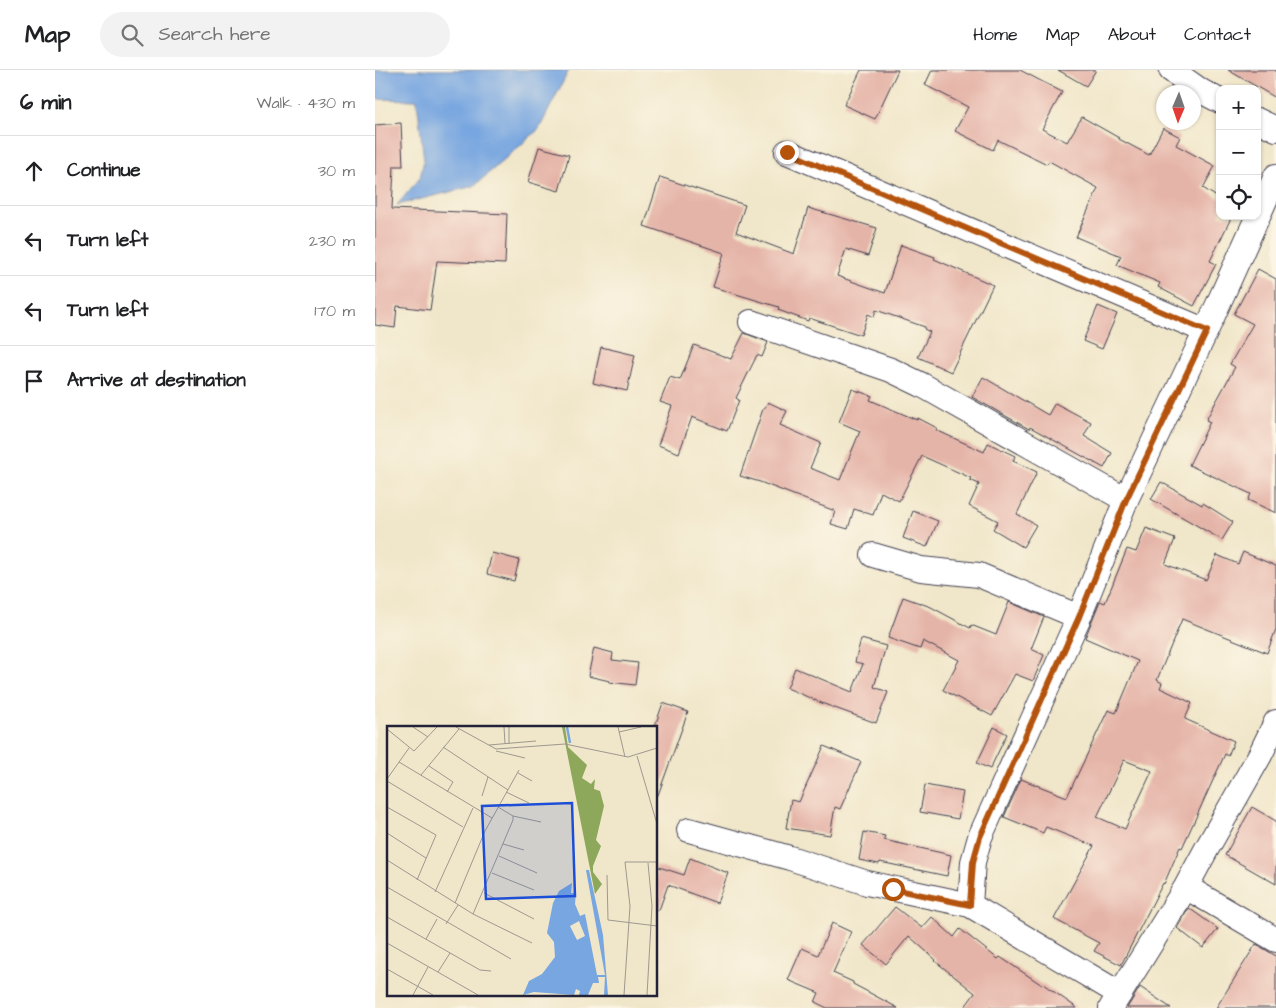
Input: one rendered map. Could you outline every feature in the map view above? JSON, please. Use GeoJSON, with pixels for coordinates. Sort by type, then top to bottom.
{"type":"FeatureCollection","features":[{"type":"Feature","properties":{"kind":"street"},"geometry":{"type":"LineString","coordinates":[[1171,70],[1216,99]]}},
{"type":"Feature","properties":{"kind":"street"},"geometry":{"type":"LineString","coordinates":[[1261,122],[1276,129]]}},
{"type":"Feature","properties":{"kind":"street"},"geometry":{"type":"LineString","coordinates":[[787,152],[1207,331]]}},
{"type":"Feature","properties":{"kind":"street"},"geometry":{"type":"LineString","coordinates":[[970,905],[973,862],[980,837],[1079,617],[1126,500],[1207,331],[1276,176]]}},
{"type":"Feature","properties":{"kind":"street"},"geometry":{"type":"LineString","coordinates":[[751,322],[891,370],[922,385],[1126,500]]}},
{"type":"Feature","properties":{"kind":"street"},"geometry":{"type":"LineString","coordinates":[[873,554],[921,569],[979,575],[1079,617]]}},
{"type":"Feature","properties":{"kind":"street"},"geometry":{"type":"LineString","coordinates":[[689,830],[790,858],[867,883],[970,905],[1116,1001],[1187,887],[1260,755],[1276,722]]}},
{"type":"Feature","properties":{"kind":"street"},"geometry":{"type":"LineString","coordinates":[[1187,887],[1276,940]]}},
{"type":"Feature","properties":{"kind":"water"},"geometry":{"type":"Polygon","coordinates":[[[375,70],[569,70],[539,129],[474,186],[397,205],[420,178],[424,160],[417,100],[375,99],[375,70]]]}},
{"type":"Feature","properties":{"kind":"building"},"geometry":{"type":"Polygon","coordinates":[[[861,70],[898,70],[875,119],[844,105],[861,70]]]}},
{"type":"Feature","properties":{"kind":"building"},"geometry":{"type":"Polygon","coordinates":[[[932,70],[1020,70],[1062,92],[1042,129],[1067,142],[1082,117],[1149,155],[1162,130],[1167,130],[1180,137],[1176,145],[1215,166],[1203,188],[1216,196],[1216,220],[1230,220],[1210,261],[1216,264],[1194,306],[1158,287],[1160,283],[1117,265],[1121,256],[1076,237],[1098,188],[1049,161],[1047,164],[998,140],[993,150],[955,131],[968,107],[925,85],[932,70]]]}},
{"type":"Feature","properties":{"kind":"building"},"geometry":{"type":"Polygon","coordinates":[[[1058,70],[1096,70],[1086,86],[1058,70]]]}},
{"type":"Feature","properties":{"kind":"building"},"geometry":{"type":"Polygon","coordinates":[[[1228,70],[1276,70],[1276,98],[1261,89],[1261,85],[1254,85],[1228,70]]]}},
{"type":"Feature","properties":{"kind":"building"},"geometry":{"type":"Polygon","coordinates":[[[401,123],[403,166],[394,166],[392,209],[507,214],[505,264],[437,261],[430,310],[397,306],[395,328],[375,325],[375,125],[401,123]]]}},
{"type":"Feature","properties":{"kind":"building"},"geometry":{"type":"Polygon","coordinates":[[[539,147],[569,155],[559,191],[528,182],[539,147]]]}},
{"type":"Feature","properties":{"kind":"building"},"geometry":{"type":"Polygon","coordinates":[[[660,177],[745,205],[736,232],[794,254],[808,208],[877,228],[868,256],[846,249],[837,276],[885,293],[901,245],[935,257],[934,259],[993,285],[951,372],[918,357],[930,332],[924,329],[925,327],[876,310],[874,317],[868,314],[861,335],[809,318],[808,321],[778,310],[779,307],[713,287],[724,253],[644,226],[660,177]]]}},
{"type":"Feature","properties":{"kind":"building"},"geometry":{"type":"Polygon","coordinates":[[[1258,269],[1276,279],[1276,513],[1248,500],[1251,494],[1189,465],[1210,422],[1206,420],[1235,367],[1230,364],[1253,324],[1234,314],[1258,269]]]}},
{"type":"Feature","properties":{"kind":"building"},"geometry":{"type":"Polygon","coordinates":[[[1098,306],[1117,314],[1102,349],[1083,341],[1098,306]]]}},
{"type":"Feature","properties":{"kind":"building"},"geometry":{"type":"Polygon","coordinates":[[[744,333],[768,342],[762,357],[757,355],[736,398],[739,400],[727,431],[692,417],[679,453],[658,445],[672,406],[660,402],[670,377],[680,380],[694,345],[731,359],[744,333]]]}},
{"type":"Feature","properties":{"kind":"building"},"geometry":{"type":"Polygon","coordinates":[[[601,347],[635,355],[627,391],[593,383],[601,347]]]}},
{"type":"Feature","properties":{"kind":"building"},"geometry":{"type":"Polygon","coordinates":[[[983,377],[1048,415],[1055,403],[1091,422],[1084,436],[1112,453],[1104,468],[972,397],[983,377]]]}},
{"type":"Feature","properties":{"kind":"building"},"geometry":{"type":"Polygon","coordinates":[[[852,389],[872,396],[870,400],[917,420],[918,418],[937,428],[936,430],[984,452],[988,443],[1015,456],[1013,461],[1037,472],[1017,514],[1036,525],[1023,547],[993,529],[998,521],[969,506],[979,484],[970,480],[971,478],[922,456],[899,501],[881,492],[873,515],[854,509],[848,529],[831,524],[835,511],[740,476],[763,409],[768,402],[787,411],[780,425],[821,443],[810,468],[840,480],[860,431],[839,422],[852,389]]]}},
{"type":"Feature","properties":{"kind":"building"},"geometry":{"type":"Polygon","coordinates":[[[1161,482],[1202,505],[1203,503],[1233,522],[1222,540],[1151,499],[1161,482]]]}},
{"type":"Feature","properties":{"kind":"building"},"geometry":{"type":"Polygon","coordinates":[[[913,511],[938,521],[927,547],[903,538],[913,511]]]}},
{"type":"Feature","properties":{"kind":"building"},"geometry":{"type":"Polygon","coordinates":[[[1146,528],[1175,539],[1165,564],[1206,580],[1217,555],[1238,564],[1243,552],[1276,566],[1276,629],[1267,653],[1182,619],[1157,680],[1162,683],[1160,688],[1192,703],[1185,719],[1234,741],[1228,756],[1225,754],[1182,848],[1180,847],[1164,884],[1121,965],[1094,951],[1099,943],[1054,919],[1094,846],[1046,827],[1043,833],[1004,817],[1021,779],[1067,797],[1108,710],[1116,713],[1138,661],[1085,638],[1100,601],[1105,603],[1127,549],[1136,552],[1146,528]],[[1124,760],[1097,817],[1125,829],[1152,771],[1124,760]]]}},
{"type":"Feature","properties":{"kind":"building"},"geometry":{"type":"Polygon","coordinates":[[[492,553],[519,560],[514,581],[487,574],[492,553]]]}},
{"type":"Feature","properties":{"kind":"building"},"geometry":{"type":"Polygon","coordinates":[[[903,597],[931,607],[970,628],[971,625],[996,635],[1009,602],[1044,617],[1031,649],[1044,655],[1033,681],[1015,674],[992,716],[943,690],[959,660],[923,641],[920,649],[888,638],[903,597]]]}},
{"type":"Feature","properties":{"kind":"building"},"geometry":{"type":"Polygon","coordinates":[[[861,639],[886,646],[874,687],[888,692],[876,723],[787,688],[795,668],[852,692],[863,664],[855,662],[861,639]]]}},
{"type":"Feature","properties":{"kind":"building"},"geometry":{"type":"Polygon","coordinates":[[[594,648],[613,653],[612,660],[638,663],[635,685],[609,682],[588,676],[594,648]]]}},
{"type":"Feature","properties":{"kind":"building"},"geometry":{"type":"Polygon","coordinates":[[[663,703],[688,712],[658,795],[657,794],[656,723],[663,703]]]}},
{"type":"Feature","properties":{"kind":"building"},"geometry":{"type":"Polygon","coordinates":[[[994,727],[1007,734],[990,769],[977,763],[994,727]]]}},
{"type":"Feature","properties":{"kind":"building"},"geometry":{"type":"Polygon","coordinates":[[[824,746],[861,762],[840,809],[835,807],[830,835],[786,828],[791,800],[799,802],[824,746]]]}},
{"type":"Feature","properties":{"kind":"building"},"geometry":{"type":"Polygon","coordinates":[[[925,785],[963,792],[958,819],[920,812],[925,785]]]}},
{"type":"Feature","properties":{"kind":"building"},"geometry":{"type":"Polygon","coordinates":[[[1252,807],[1276,821],[1276,884],[1225,855],[1252,807]]]}},
{"type":"Feature","properties":{"kind":"building"},"geometry":{"type":"Polygon","coordinates":[[[864,832],[885,836],[884,840],[951,855],[947,876],[880,862],[879,864],[859,860],[864,832]]]}},
{"type":"Feature","properties":{"kind":"building"},"geometry":{"type":"Polygon","coordinates":[[[690,858],[728,873],[717,903],[668,885],[659,910],[657,910],[657,866],[684,875],[690,858]]]}},
{"type":"Feature","properties":{"kind":"building"},"geometry":{"type":"Polygon","coordinates":[[[895,907],[922,928],[932,917],[954,937],[960,929],[998,959],[1000,957],[1077,1008],[964,1008],[975,993],[935,961],[909,936],[886,964],[863,945],[895,907]]]}},
{"type":"Feature","properties":{"kind":"building"},"geometry":{"type":"Polygon","coordinates":[[[1189,908],[1218,929],[1203,948],[1177,928],[1189,908]]]}},
{"type":"Feature","properties":{"kind":"building"},"geometry":{"type":"Polygon","coordinates":[[[832,923],[851,932],[833,973],[853,982],[853,984],[898,1008],[827,1008],[815,1002],[819,993],[788,980],[802,948],[818,955],[832,923]]]}},
{"type":"Feature","properties":{"kind":"building"},"geometry":{"type":"Polygon","coordinates":[[[1256,944],[1276,956],[1276,1008],[1216,1008],[1256,944]]]}},
{"type":"Feature","properties":{"kind":"building"},"geometry":{"type":"Polygon","coordinates":[[[1140,987],[1171,1008],[1127,1008],[1140,987]]]}},
{"type":"Feature","properties":{"kind":"route"},"geometry":{"type":"LineString","coordinates":[[787,152],[1207,331],[1126,500],[1079,617],[980,837],[973,862],[970,905],[893,889]]}}]}
